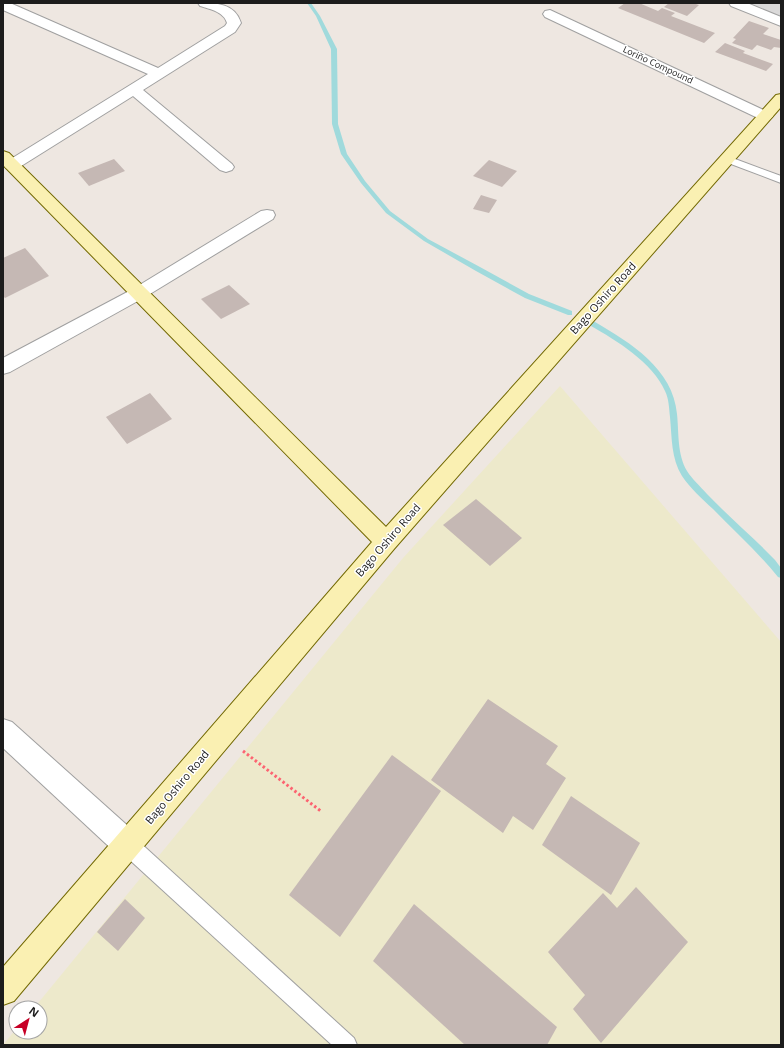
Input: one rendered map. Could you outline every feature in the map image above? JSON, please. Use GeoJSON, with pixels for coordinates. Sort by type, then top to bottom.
{"type":"FeatureCollection","features":[{"type":"Feature","properties":{"kind":"street"},"geometry":{"type":"LineString","coordinates":[[205,3],[230,14],[233,18],[234,24],[223,35],[134,90],[8,160],[386,542]]}},
{"type":"Feature","properties":{"kind":"street"},"geometry":{"type":"LineString","coordinates":[[736,3],[781,22]]}},
{"type":"Feature","properties":{"kind":"street"},"geometry":{"type":"LineString","coordinates":[[3,4],[160,74]]}},
{"type":"Feature","properties":{"kind":"street","name":"Loriño Compound"},"geometry":{"type":"LineString","coordinates":[[550,14],[765,116]]}},
{"type":"Feature","properties":{"kind":"street"},"geometry":{"type":"LineString","coordinates":[[134,90],[226,167]]}},
{"type":"Feature","properties":{"kind":"street","name":"Bago Oshiro Road"},"geometry":{"type":"LineString","coordinates":[[3,990],[386,542],[781,98]]}},
{"type":"Feature","properties":{"kind":"street"},"geometry":{"type":"LineString","coordinates":[[3,367],[139,293],[267,214]]}},
{"type":"Feature","properties":{"kind":"street"},"geometry":{"type":"LineString","coordinates":[[3,731],[128,845]]}},
{"type":"Feature","properties":{"kind":"lane"},"geometry":{"type":"LineString","coordinates":[[727,159],[781,180]]}},
{"type":"Feature","properties":{"kind":"lane"},"geometry":{"type":"LineString","coordinates":[[128,845],[347,1045]]}},
{"type":"Feature","properties":{"kind":"path"},"geometry":{"type":"LineString","coordinates":[[244,752],[322,812]]}},
{"type":"Feature","properties":{"kind":"shaded area"},"geometry":{"type":"Polygon","coordinates":[[[747,3],[781,3],[781,17],[747,3]]]}},
{"type":"Feature","properties":{"kind":"shaded area"},"geometry":{"type":"Polygon","coordinates":[[[560,386],[781,642],[781,1045],[3,1045],[8,1039],[48,1040],[48,1000],[41,1000],[403,558],[560,386]]]}},
{"type":"Feature","properties":{"kind":"building"},"geometry":{"type":"Polygon","coordinates":[[[625,3],[639,3],[658,11],[662,8],[675,13],[671,16],[715,33],[704,43],[618,8],[625,3]]]}},
{"type":"Feature","properties":{"kind":"building"},"geometry":{"type":"Polygon","coordinates":[[[669,3],[693,3],[699,5],[687,16],[664,7],[669,3]]]}},
{"type":"Feature","properties":{"kind":"building"},"geometry":{"type":"Polygon","coordinates":[[[749,21],[769,28],[763,34],[781,40],[781,48],[774,47],[771,50],[757,45],[752,50],[732,43],[736,39],[733,38],[749,21]]]}},
{"type":"Feature","properties":{"kind":"building"},"geometry":{"type":"Polygon","coordinates":[[[725,43],[745,51],[743,53],[773,64],[766,71],[715,52],[725,43]]]}},
{"type":"Feature","properties":{"kind":"building"},"geometry":{"type":"Polygon","coordinates":[[[114,159],[125,171],[89,186],[78,173],[114,159]]]}},
{"type":"Feature","properties":{"kind":"building"},"geometry":{"type":"Polygon","coordinates":[[[489,160],[517,171],[502,187],[473,176],[489,160]]]}},
{"type":"Feature","properties":{"kind":"building"},"geometry":{"type":"Polygon","coordinates":[[[481,195],[497,200],[489,213],[473,209],[481,195]]]}},
{"type":"Feature","properties":{"kind":"building"},"geometry":{"type":"Polygon","coordinates":[[[25,248],[49,276],[5,298],[3,296],[3,258],[25,248]]]}},
{"type":"Feature","properties":{"kind":"building"},"geometry":{"type":"Polygon","coordinates":[[[229,285],[250,304],[221,319],[201,299],[229,285]]]}},
{"type":"Feature","properties":{"kind":"building"},"geometry":{"type":"Polygon","coordinates":[[[150,393],[172,419],[127,444],[106,417],[150,393]]]}},
{"type":"Feature","properties":{"kind":"building"},"geometry":{"type":"Polygon","coordinates":[[[476,499],[522,538],[490,566],[443,525],[476,499]]]}},
{"type":"Feature","properties":{"kind":"building"},"geometry":{"type":"Polygon","coordinates":[[[488,699],[558,746],[546,764],[566,778],[533,830],[513,816],[503,833],[431,780],[488,699]]]}},
{"type":"Feature","properties":{"kind":"building"},"geometry":{"type":"Polygon","coordinates":[[[392,755],[441,791],[340,937],[289,895],[392,755]]]}},
{"type":"Feature","properties":{"kind":"building"},"geometry":{"type":"Polygon","coordinates":[[[571,796],[640,843],[611,895],[542,845],[571,796]]]}},
{"type":"Feature","properties":{"kind":"building"},"geometry":{"type":"Polygon","coordinates":[[[636,887],[688,942],[601,1043],[573,1009],[585,995],[548,952],[603,893],[617,908],[636,887]]]}},
{"type":"Feature","properties":{"kind":"building"},"geometry":{"type":"Polygon","coordinates":[[[125,899],[145,918],[118,951],[97,932],[125,899]]]}},
{"type":"Feature","properties":{"kind":"building"},"geometry":{"type":"Polygon","coordinates":[[[414,904],[557,1027],[547,1045],[465,1045],[373,961],[414,904]]]}},
{"type":"Feature","properties":{"kind":"waterway"},"geometry":{"type":"LineString","coordinates":[[309,3],[318,16],[334,49],[335,124],[344,154],[363,182],[388,212],[426,240],[478,269],[527,296],[570,313]]}},
{"type":"Feature","properties":{"kind":"waterway"},"geometry":{"type":"LineString","coordinates":[[593,324],[633,350],[658,375],[671,396],[678,459],[684,472],[710,502],[762,552],[781,574]]}}]}
